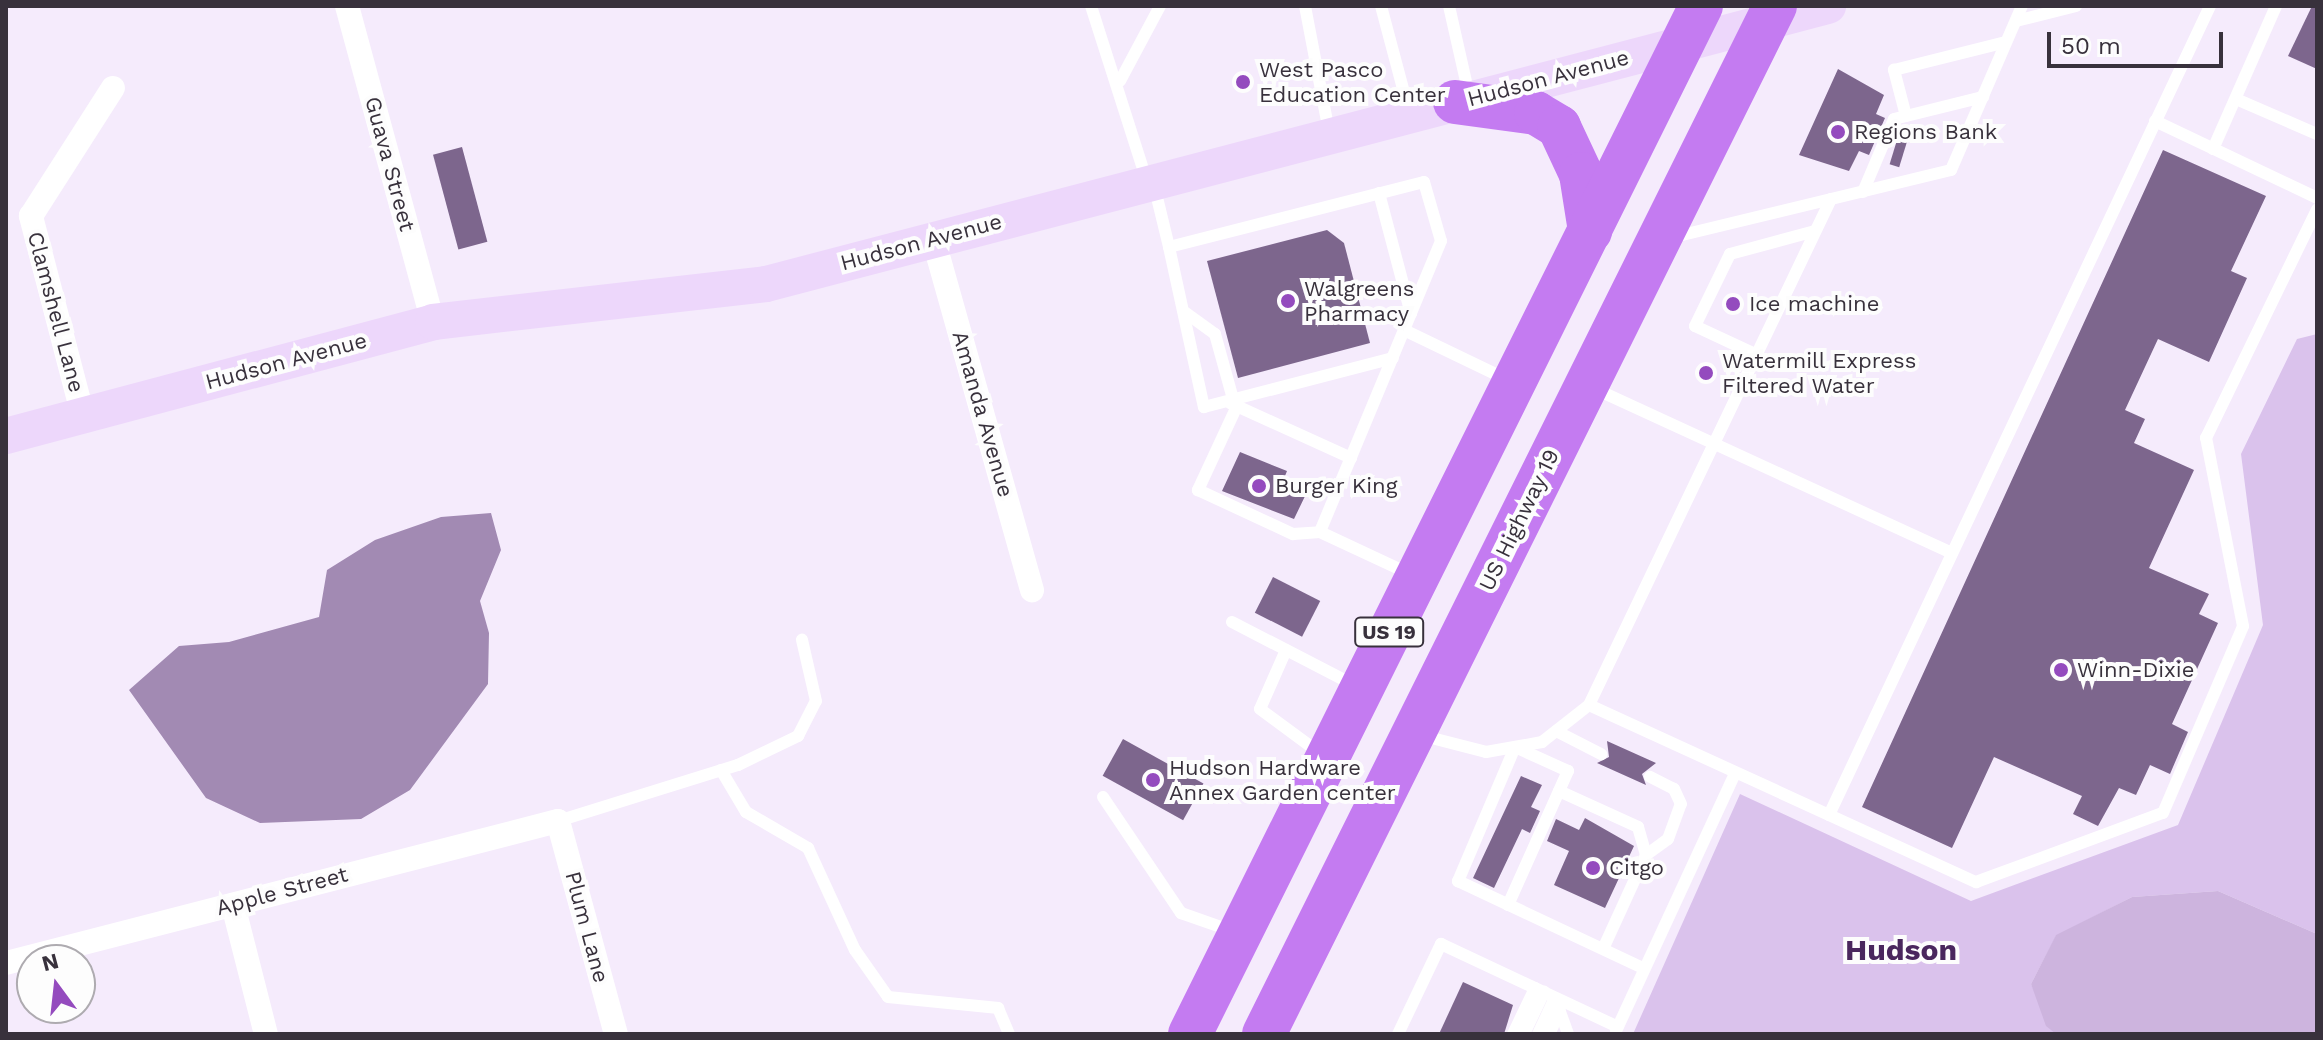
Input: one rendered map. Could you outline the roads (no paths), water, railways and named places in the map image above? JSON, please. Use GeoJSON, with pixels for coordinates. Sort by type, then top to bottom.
{"type":"FeatureCollection","features":[{"type":"Feature","properties":{"kind":"highway","name":"US Highway 19"},"geometry":{"type":"LineString","coordinates":[[1264,1034],[1772,13]]}},
{"type":"Feature","properties":{"kind":"highway","name":"US 19"},"geometry":{"type":"LineString","coordinates":[[1190,1034],[1692,25]]}},
{"type":"Feature","properties":{"kind":"highway"},"geometry":{"type":"LineString","coordinates":[[1462,100],[1536,113],[1559,127],[1577,159],[1590,231]]}},
{"type":"Feature","properties":{"kind":"street","name":"Guava Street"},"geometry":{"type":"LineString","coordinates":[[347,6],[433,322]]}},
{"type":"Feature","properties":{"kind":"street","name":"Hudson Avenue"},"geometry":{"type":"LineString","coordinates":[[6,436],[433,322],[766,284],[1462,100],[1692,25],[1828,6]]}},
{"type":"Feature","properties":{"kind":"street","name":"Clamshell Lane"},"geometry":{"type":"LineString","coordinates":[[83,416],[31,216],[113,88]]}},
{"type":"Feature","properties":{"kind":"street","name":"Amanda Avenue"},"geometry":{"type":"LineString","coordinates":[[933,238],[1032,590]]}},
{"type":"Feature","properties":{"kind":"street","name":"Apple Street"},"geometry":{"type":"LineString","coordinates":[[6,963],[558,821]]}},
{"type":"Feature","properties":{"kind":"street","name":"Plum Lane"},"geometry":{"type":"LineString","coordinates":[[558,821],[616,1034]]}},
{"type":"Feature","properties":{"kind":"street"},"geometry":{"type":"LineString","coordinates":[[233,905],[266,1034]]}},
{"type":"Feature","properties":{"kind":"lane"},"geometry":{"type":"LineString","coordinates":[[1091,6],[1105,58],[1120,81],[1169,247],[1186,313],[1204,407],[1393,358]]}},
{"type":"Feature","properties":{"kind":"lane"},"geometry":{"type":"LineString","coordinates":[[1120,81],[1160,6]]}},
{"type":"Feature","properties":{"kind":"lane"},"geometry":{"type":"LineString","coordinates":[[1305,6],[1330,135]]}},
{"type":"Feature","properties":{"kind":"lane"},"geometry":{"type":"LineString","coordinates":[[1381,6],[1409,114]]}},
{"type":"Feature","properties":{"kind":"lane"},"geometry":{"type":"LineString","coordinates":[[1449,6],[1462,100]]}},
{"type":"Feature","properties":{"kind":"lane"},"geometry":{"type":"LineString","coordinates":[[1659,241],[1951,170],[2022,6]]}},
{"type":"Feature","properties":{"kind":"lane"},"geometry":{"type":"LineString","coordinates":[[2016,21],[2076,6]]}},
{"type":"Feature","properties":{"kind":"lane"},"geometry":{"type":"LineString","coordinates":[[1829,815],[2210,6]]}},
{"type":"Feature","properties":{"kind":"lane"},"geometry":{"type":"LineString","coordinates":[[2213,149],[2276,6]]}},
{"type":"Feature","properties":{"kind":"lane"},"geometry":{"type":"LineString","coordinates":[[1906,116],[1894,70],[2006,42]]}},
{"type":"Feature","properties":{"kind":"lane"},"geometry":{"type":"LineString","coordinates":[[1863,192],[1894,119],[1983,97]]}},
{"type":"Feature","properties":{"kind":"lane"},"geometry":{"type":"LineString","coordinates":[[2236,99],[2317,134]]}},
{"type":"Feature","properties":{"kind":"lane"},"geometry":{"type":"LineString","coordinates":[[2155,121],[2317,198]]}},
{"type":"Feature","properties":{"kind":"lane"},"geometry":{"type":"LineString","coordinates":[[1169,247],[1424,182],[1441,241],[1320,532]]}},
{"type":"Feature","properties":{"kind":"lane"},"geometry":{"type":"LineString","coordinates":[[1379,193],[1411,314]]}},
{"type":"Feature","properties":{"kind":"lane"},"geometry":{"type":"LineString","coordinates":[[1414,733],[1486,752],[1515,747],[1556,731],[1589,705],[1831,199]]}},
{"type":"Feature","properties":{"kind":"lane"},"geometry":{"type":"LineString","coordinates":[[1589,705],[1976,882],[2163,813],[2243,626],[2206,438],[2317,209]]}},
{"type":"Feature","properties":{"kind":"lane"},"geometry":{"type":"LineString","coordinates":[[1755,354],[1695,326],[1730,254],[1815,231]]}},
{"type":"Feature","properties":{"kind":"lane"},"geometry":{"type":"LineString","coordinates":[[1186,313],[1215,334],[1232,402],[1198,490],[1293,534],[1320,532],[1416,577]]}},
{"type":"Feature","properties":{"kind":"lane"},"geometry":{"type":"LineString","coordinates":[[1404,330],[1514,383]]}},
{"type":"Feature","properties":{"kind":"lane"},"geometry":{"type":"LineString","coordinates":[[1586,385],[1952,553]]}},
{"type":"Feature","properties":{"kind":"lane"},"geometry":{"type":"LineString","coordinates":[[1232,402],[1351,458]]}},
{"type":"Feature","properties":{"kind":"lane"},"geometry":{"type":"LineString","coordinates":[[1232,622],[1361,689]]}},
{"type":"Feature","properties":{"kind":"lane"},"geometry":{"type":"LineString","coordinates":[[558,821],[774,752],[811,717],[816,701],[802,640]]}},
{"type":"Feature","properties":{"kind":"lane"},"geometry":{"type":"LineString","coordinates":[[1286,650],[1260,709],[1326,758]]}},
{"type":"Feature","properties":{"kind":"lane"},"geometry":{"type":"LineString","coordinates":[[1556,731],[1601,754]]}},
{"type":"Feature","properties":{"kind":"lane"},"geometry":{"type":"LineString","coordinates":[[1508,905],[1568,771],[1515,747]]}},
{"type":"Feature","properties":{"kind":"lane"},"geometry":{"type":"LineString","coordinates":[[1515,747],[1458,881],[1643,968]]}},
{"type":"Feature","properties":{"kind":"lane"},"geometry":{"type":"LineString","coordinates":[[721,770],[746,812],[808,848],[855,950],[888,997],[998,1008],[1009,1034]]}},
{"type":"Feature","properties":{"kind":"lane"},"geometry":{"type":"LineString","coordinates":[[1398,1034],[1441,944],[1617,1030],[1735,773]]}},
{"type":"Feature","properties":{"kind":"lane"},"geometry":{"type":"LineString","coordinates":[[1603,949],[1646,855],[1668,839],[1681,804],[1674,789],[1650,777]]}},
{"type":"Feature","properties":{"kind":"lane"},"geometry":{"type":"LineString","coordinates":[[1559,791],[1638,827],[1646,855]]}},
{"type":"Feature","properties":{"kind":"lane"},"geometry":{"type":"LineString","coordinates":[[1103,797],[1181,913],[1238,933]]}},
{"type":"Feature","properties":{"kind":"lane"},"geometry":{"type":"LineString","coordinates":[[1545,993],[1560,1011],[1566,1032]]}},
{"type":"Feature","properties":{"kind":"lane"},"geometry":{"type":"LineString","coordinates":[[1513,1034],[1545,993]]}},
{"type":"Feature","properties":{"kind":"lane"},"geometry":{"type":"LineString","coordinates":[[1524,1034],[1545,993]]}},
{"type":"Feature","properties":{"kind":"lane"},"geometry":{"type":"LineString","coordinates":[[1538,1034],[1545,993]]}},
{"type":"Feature","properties":{"kind":"lane"},"geometry":{"type":"LineString","coordinates":[[1549,1034],[1560,1011]]}},
{"type":"Feature","properties":{"kind":"place","name":"West Pasco Education Center"},"geometry":{"type":"Point","coordinates":[1243,82]}},
{"type":"Feature","properties":{"kind":"place","name":"Regions Bank"},"geometry":{"type":"Point","coordinates":[1838,132]}},
{"type":"Feature","properties":{"kind":"place","name":"Walgreens Pharmacy"},"geometry":{"type":"Point","coordinates":[1288,301]}},
{"type":"Feature","properties":{"kind":"place","name":"Ice machine"},"geometry":{"type":"Point","coordinates":[1733,304]}},
{"type":"Feature","properties":{"kind":"place","name":"Watermill Express Filtered Water"},"geometry":{"type":"Point","coordinates":[1706,373]}},
{"type":"Feature","properties":{"kind":"place","name":"Burger King"},"geometry":{"type":"Point","coordinates":[1259,486]}},
{"type":"Feature","properties":{"kind":"place","name":"Winn-Dixie"},"geometry":{"type":"Point","coordinates":[2061,670]}},
{"type":"Feature","properties":{"kind":"place","name":"Hudson Hardware Annex Garden center"},"geometry":{"type":"Point","coordinates":[1153,780]}},
{"type":"Feature","properties":{"kind":"place","name":"Citgo"},"geometry":{"type":"Point","coordinates":[1593,868]}},
{"type":"Feature","properties":{"kind":"district","name":"Hudson"},"geometry":{"type":"Point","coordinates":[1901,950]}}]}
